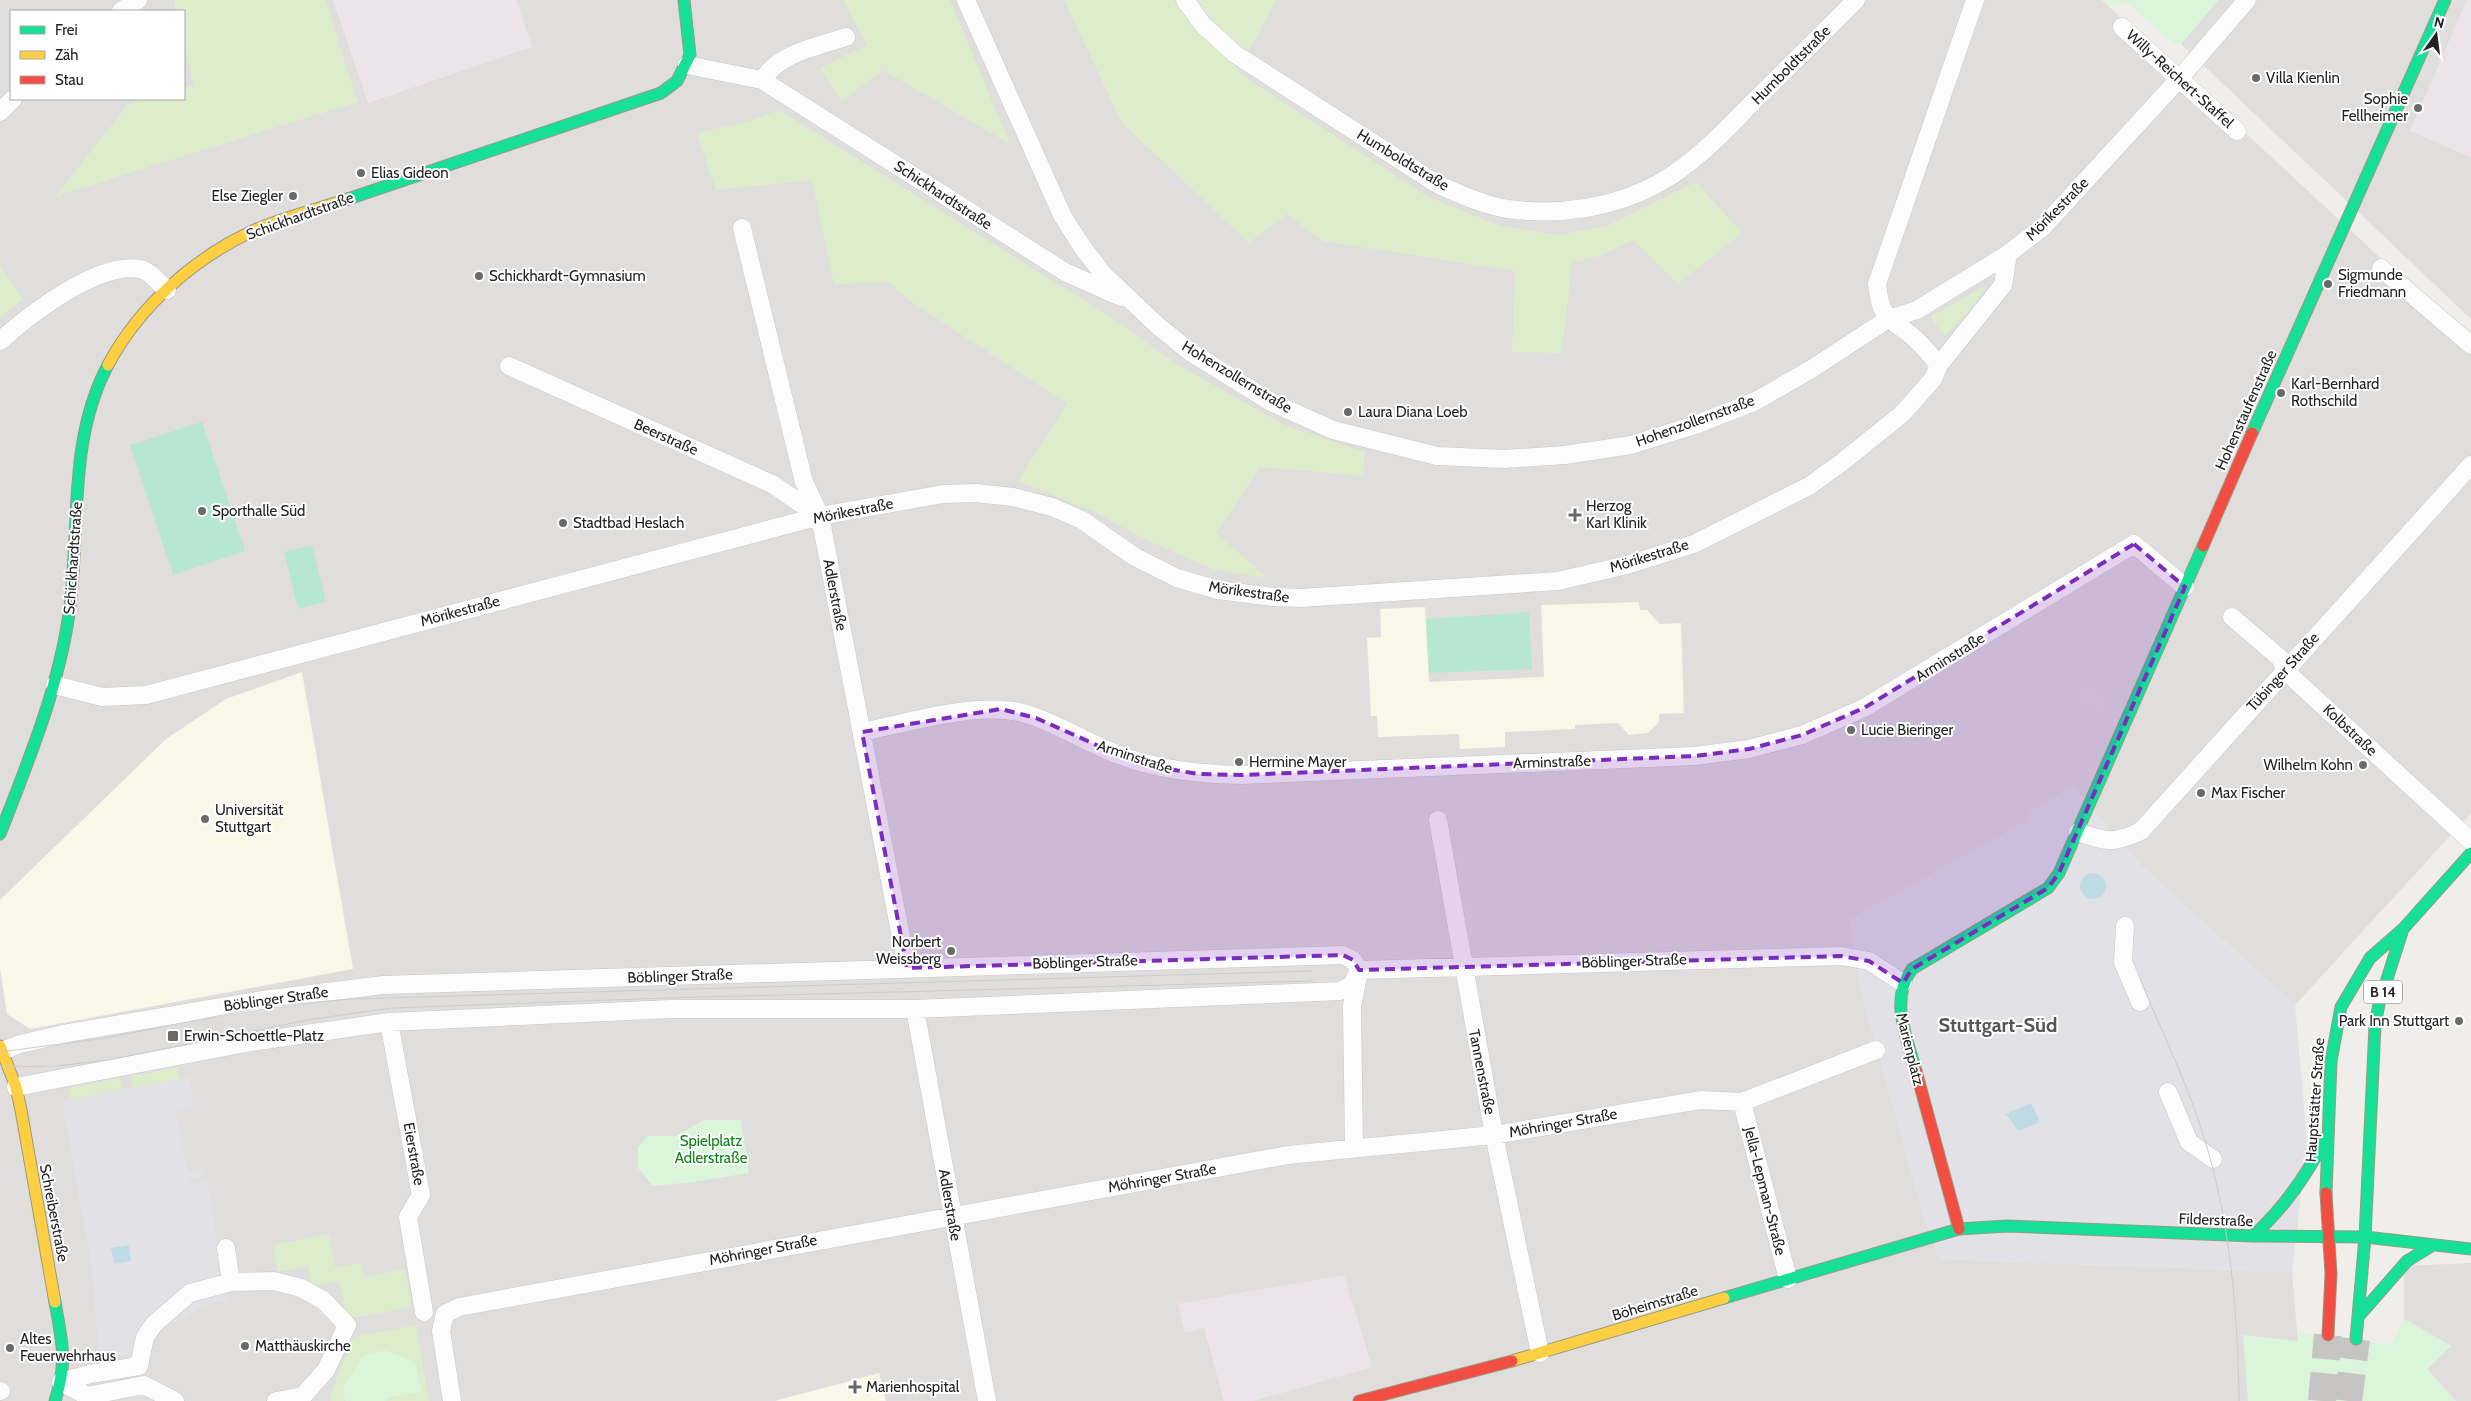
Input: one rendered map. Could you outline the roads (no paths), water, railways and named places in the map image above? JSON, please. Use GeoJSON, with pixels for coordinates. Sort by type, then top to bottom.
{"type":"FeatureCollection","features":[{"type":"Feature","properties":{"kind":"street"},"geometry":{"type":"LineString","coordinates":[[123,10],[138,0]]}},
{"type":"Feature","properties":{"kind":"street"},"geometry":{"type":"LineString","coordinates":[[684,0],[690,44],[687,65]]}},
{"type":"Feature","properties":{"kind":"street","name":"Hohenzollernstraße"},"geometry":{"type":"LineString","coordinates":[[966,0],[1062,215],[1081,245],[1129,301],[1189,351],[1271,402],[1333,430],[1437,456],[1504,459],[1565,455],[1631,445],[1695,425],[1756,401],[1813,368],[1888,319],[1917,310],[2008,254]]}},
{"type":"Feature","properties":{"kind":"street","name":"Humboldtstraße"},"geometry":{"type":"LineString","coordinates":[[1185,0],[1202,24],[1235,54],[1437,184],[1471,199],[1507,208],[1547,211],[1589,208],[1626,198],[1660,183],[1719,136],[1856,0]]}},
{"type":"Feature","properties":{"kind":"street"},"geometry":{"type":"LineString","coordinates":[[1939,365],[1914,337],[1888,319],[1879,304],[1877,284],[1975,0]]}},
{"type":"Feature","properties":{"kind":"street","name":"Mörikestraße"},"geometry":{"type":"LineString","coordinates":[[55,685],[102,697],[146,695],[820,516],[944,494],[976,493],[1013,497],[1052,507],[1082,520],[1136,557],[1177,578],[1218,590],[1273,597],[1330,597],[1558,581],[1627,565],[1694,544],[1809,486],[1902,414],[1933,379],[1939,365],[2003,285],[2008,254],[2043,227],[2179,80],[2247,0]]}},
{"type":"Feature","properties":{"kind":"street","name":"Hohenstaufenstraße"},"geometry":{"type":"LineString","coordinates":[[2078,832],[2444,0]]}},
{"type":"Feature","properties":{"kind":"street","name":"Willy-Reichert-Staffel"},"geometry":{"type":"LineString","coordinates":[[2122,27],[2237,130]]}},
{"type":"Feature","properties":{"kind":"street"},"geometry":{"type":"LineString","coordinates":[[762,80],[769,69],[787,56],[846,37]]}},
{"type":"Feature","properties":{"kind":"street","name":"Schickhardtstraße"},"geometry":{"type":"LineString","coordinates":[[0,834],[42,729],[55,685],[70,606],[80,454],[86,420],[105,366],[120,340],[140,315],[167,290],[208,257],[258,229],[575,124],[661,93],[677,81],[687,65],[762,80],[1065,272],[1129,301]]}},
{"type":"Feature","properties":{"kind":"street"},"geometry":{"type":"LineString","coordinates":[[0,112],[12,100]]}},
{"type":"Feature","properties":{"kind":"street","name":"Adlerstraße"},"geometry":{"type":"LineString","coordinates":[[742,228],[804,482],[820,516],[907,968]]}},
{"type":"Feature","properties":{"kind":"street"},"geometry":{"type":"LineString","coordinates":[[0,341],[24,319],[56,297],[84,282],[122,268],[142,269],[167,290]]}},
{"type":"Feature","properties":{"kind":"street"},"geometry":{"type":"LineString","coordinates":[[2381,268],[2471,345]]}},
{"type":"Feature","properties":{"kind":"street","name":"Beerstraße"},"geometry":{"type":"LineString","coordinates":[[508,366],[772,484],[820,516]]}},
{"type":"Feature","properties":{"kind":"street","name":"Tübinger Straße"},"geometry":{"type":"LineString","coordinates":[[2078,832],[2105,841],[2116,841],[2141,831],[2284,670],[2471,465]]}},
{"type":"Feature","properties":{"kind":"street","name":"Arminstraße"},"geometry":{"type":"LineString","coordinates":[[862,732],[966,712],[1001,709],[1016,711],[1036,718],[1119,755],[1156,767],[1198,774],[1242,775],[1695,756],[1749,749],[1802,735],[1864,708],[2134,544],[2185,587]]}},
{"type":"Feature","properties":{"kind":"street","name":"Kolbstraße"},"geometry":{"type":"LineString","coordinates":[[2232,616],[2281,659],[2284,670],[2471,841]]}},
{"type":"Feature","properties":{"kind":"street","name":"Tannenstraße"},"geometry":{"type":"LineString","coordinates":[[1438,820],[1462,966],[1494,1135],[1540,1353]]}},
{"type":"Feature","properties":{"kind":"street"},"geometry":{"type":"LineString","coordinates":[[1902,983],[1912,969],[2048,888],[2059,873],[2078,832]]}},
{"type":"Feature","properties":{"kind":"street","name":"Hauptstätter Straße"},"geometry":{"type":"LineString","coordinates":[[2328,1237],[2325,1196],[2331,1061],[2341,1007],[2370,958],[2403,929],[2471,853]]}},
{"type":"Feature","properties":{"kind":"street"},"geometry":{"type":"LineString","coordinates":[[2125,926],[2123,962],[2140,1002]]}},
{"type":"Feature","properties":{"kind":"street","name":"Hauptstätter Straße"},"geometry":{"type":"LineString","coordinates":[[2365,1237],[2373,1058],[2379,1004],[2403,929]]}},
{"type":"Feature","properties":{"kind":"street","name":"Böblinger Straße"},"geometry":{"type":"LineString","coordinates":[[1,1050],[68,1033],[224,1006],[383,985],[1343,955],[1353,960],[1359,970],[1841,956],[1869,961],[1902,983]]}},
{"type":"Feature","properties":{"kind":"street"},"geometry":{"type":"LineString","coordinates":[[16,1087],[251,1042],[389,1022],[671,1009],[915,1009],[1340,991],[1352,985],[1359,970]]}},
{"type":"Feature","properties":{"kind":"street"},"geometry":{"type":"LineString","coordinates":[[1354,1147],[1352,1006],[1359,970]]}},
{"type":"Feature","properties":{"kind":"street","name":"Marienplatz"},"geometry":{"type":"LineString","coordinates":[[1902,983],[1899,1004],[1903,1025],[1959,1229]]}},
{"type":"Feature","properties":{"kind":"street","name":"Adlerstraße"},"geometry":{"type":"LineString","coordinates":[[915,1009],[951,1216],[987,1401]]}},
{"type":"Feature","properties":{"kind":"street","name":"Eierstraße"},"geometry":{"type":"LineString","coordinates":[[389,1022],[421,1195],[408,1217],[424,1312]]}},
{"type":"Feature","properties":{"kind":"street"},"geometry":{"type":"LineString","coordinates":[[2335,1032],[2344,1031],[2351,1037]]}},
{"type":"Feature","properties":{"kind":"street"},"geometry":{"type":"LineString","coordinates":[[2363,1047],[2373,1058]]}},
{"type":"Feature","properties":{"kind":"street","name":"Schreiberstraße"},"geometry":{"type":"LineString","coordinates":[[1,1050],[16,1087],[63,1346],[61,1382],[55,1401]]}},
{"type":"Feature","properties":{"kind":"street","name":"Möhringer Straße"},"geometry":{"type":"LineString","coordinates":[[452,1401],[441,1331],[444,1314],[459,1307],[1288,1155],[1354,1147],[1494,1135],[1701,1100],[1742,1102],[1876,1050]]}},
{"type":"Feature","properties":{"kind":"street"},"geometry":{"type":"LineString","coordinates":[[2168,1092],[2189,1142],[2213,1159]]}},
{"type":"Feature","properties":{"kind":"street","name":"Jella-Lepman-Straße"},"geometry":{"type":"LineString","coordinates":[[1742,1102],[1788,1279]]}},
{"type":"Feature","properties":{"kind":"street"},"geometry":{"type":"LineString","coordinates":[[2253,1236],[2282,1210],[2298,1190],[2327,1136]]}},
{"type":"Feature","properties":{"kind":"street","name":"Filderstraße"},"geometry":{"type":"LineString","coordinates":[[1959,1229],[2007,1226],[2253,1236],[2365,1237],[2433,1246],[2471,1248]]}},
{"type":"Feature","properties":{"kind":"street","name":"Böheimstraße"},"geometry":{"type":"LineString","coordinates":[[1359,1401],[1540,1353],[1959,1229]]}},
{"type":"Feature","properties":{"kind":"street","name":"B 14"},"geometry":{"type":"LineString","coordinates":[[2328,1237],[2330,1274],[2328,1335]]}},
{"type":"Feature","properties":{"kind":"street","name":"B 14"},"geometry":{"type":"LineString","coordinates":[[2356,1339],[2365,1237]]}},
{"type":"Feature","properties":{"kind":"street"},"geometry":{"type":"LineString","coordinates":[[2358,1317],[2407,1261],[2433,1246]]}},
{"type":"Feature","properties":{"kind":"street"},"geometry":{"type":"LineString","coordinates":[[226,1248],[231,1282]]}},
{"type":"Feature","properties":{"kind":"street"},"geometry":{"type":"LineString","coordinates":[[144,1385],[139,1366],[140,1351],[146,1336],[154,1324],[190,1294],[231,1282],[274,1281],[301,1288],[323,1300],[347,1325],[326,1370],[303,1396],[276,1401]]}},
{"type":"Feature","properties":{"kind":"street"},"geometry":{"type":"LineString","coordinates":[[61,1382],[90,1374],[139,1366]]}},
{"type":"Feature","properties":{"kind":"street"},"geometry":{"type":"LineString","coordinates":[[61,1382],[87,1396],[144,1385],[174,1401]]}},
{"type":"Feature","properties":{"kind":"water"},"geometry":{"type":"Polygon","coordinates":[[[2093,873],[2102,877],[2106,886],[2102,895],[2093,899],[2084,895],[2080,886],[2084,877],[2093,873]]]}},
{"type":"Feature","properties":{"kind":"water"},"geometry":{"type":"Polygon","coordinates":[[[2031,1103],[2040,1122],[2018,1131],[2006,1114],[2031,1103]]]}},
{"type":"Feature","properties":{"kind":"water"},"geometry":{"type":"Polygon","coordinates":[[[129,1245],[131,1261],[114,1264],[111,1248],[129,1245]]]}},
{"type":"Feature","properties":{"kind":"tunnel"},"geometry":{"type":"LineString","coordinates":[[2322,1401],[2328,1335]]}},
{"type":"Feature","properties":{"kind":"tunnel"},"geometry":{"type":"LineString","coordinates":[[2348,1401],[2356,1339]]}},
{"type":"Feature","properties":{"kind":"tram line"},"geometry":{"type":"LineString","coordinates":[[0,1052],[106,1038],[264,1007],[350,999],[1312,971]]}},
{"type":"Feature","properties":{"kind":"tram line"},"geometry":{"type":"LineString","coordinates":[[2140,979],[2192,1101],[2209,1153],[2217,1187],[2230,1258],[2234,1294],[2239,1401]]}},
{"type":"Feature","properties":{"kind":"tram line"},"geometry":{"type":"LineString","coordinates":[[0,1067],[57,1066],[108,1060],[313,1019],[392,1008],[666,998],[1313,981]]}},
{"type":"Feature","properties":{"kind":"place","name":"Villa Kienlin"},"geometry":{"type":"Point","coordinates":[2256,78]}},
{"type":"Feature","properties":{"kind":"place","name":"Sophie Fellheimer"},"geometry":{"type":"Point","coordinates":[2418,108]}},
{"type":"Feature","properties":{"kind":"place","name":"Elias Gideon"},"geometry":{"type":"Point","coordinates":[361,173]}},
{"type":"Feature","properties":{"kind":"place","name":"Else Ziegler"},"geometry":{"type":"Point","coordinates":[293,196]}},
{"type":"Feature","properties":{"kind":"place","name":"Schickhardt-Gymnasium"},"geometry":{"type":"Point","coordinates":[479,276]}},
{"type":"Feature","properties":{"kind":"place","name":"Sigmunde Friedmann"},"geometry":{"type":"Point","coordinates":[2328,284]}},
{"type":"Feature","properties":{"kind":"place","name":"Karl-Bernhard Rothschild"},"geometry":{"type":"Point","coordinates":[2281,393]}},
{"type":"Feature","properties":{"kind":"place","name":"Laura Diana Loeb"},"geometry":{"type":"Point","coordinates":[1348,412]}},
{"type":"Feature","properties":{"kind":"place","name":"Sporthalle Süd"},"geometry":{"type":"Point","coordinates":[202,511]}},
{"type":"Feature","properties":{"kind":"place","name":"Herzog Karl Klinik"},"geometry":{"type":"Point","coordinates":[1575,515]}},
{"type":"Feature","properties":{"kind":"place","name":"Stadtbad Heslach"},"geometry":{"type":"Point","coordinates":[563,523]}},
{"type":"Feature","properties":{"kind":"place","name":"Lucie Bieringer"},"geometry":{"type":"Point","coordinates":[1851,730]}},
{"type":"Feature","properties":{"kind":"place","name":"Hermine Mayer"},"geometry":{"type":"Point","coordinates":[1239,762]}},
{"type":"Feature","properties":{"kind":"place","name":"Wilhelm Kohn"},"geometry":{"type":"Point","coordinates":[2363,765]}},
{"type":"Feature","properties":{"kind":"place","name":"Max Fischer"},"geometry":{"type":"Point","coordinates":[2201,793]}},
{"type":"Feature","properties":{"kind":"place","name":"Universität Stuttgart"},"geometry":{"type":"Point","coordinates":[205,819]}},
{"type":"Feature","properties":{"kind":"place","name":"Norbert Weissberg"},"geometry":{"type":"Point","coordinates":[951,951]}},
{"type":"Feature","properties":{"kind":"place","name":"Park Inn Stuttgart"},"geometry":{"type":"Point","coordinates":[2459,1021]}},
{"type":"Feature","properties":{"kind":"place","name":"Erwin-Schoettle-Platz"},"geometry":{"type":"Point","coordinates":[173,1036]}},
{"type":"Feature","properties":{"kind":"place","name":"Matthäuskirche"},"geometry":{"type":"Point","coordinates":[245,1346]}},
{"type":"Feature","properties":{"kind":"place","name":"Altes Feuerwehrhaus"},"geometry":{"type":"Point","coordinates":[10,1348]}},
{"type":"Feature","properties":{"kind":"place","name":"Marienhospital"},"geometry":{"type":"Point","coordinates":[855,1387]}},
{"type":"Feature","properties":{"kind":"district","name":"Stuttgart-Süd"},"geometry":{"type":"Point","coordinates":[1998,1025]}},
{"type":"Feature","properties":{"kind":"park label","name":"Spielplatz Adlerstraße"},"geometry":{"type":"Point","coordinates":[711,1150]}}]}
